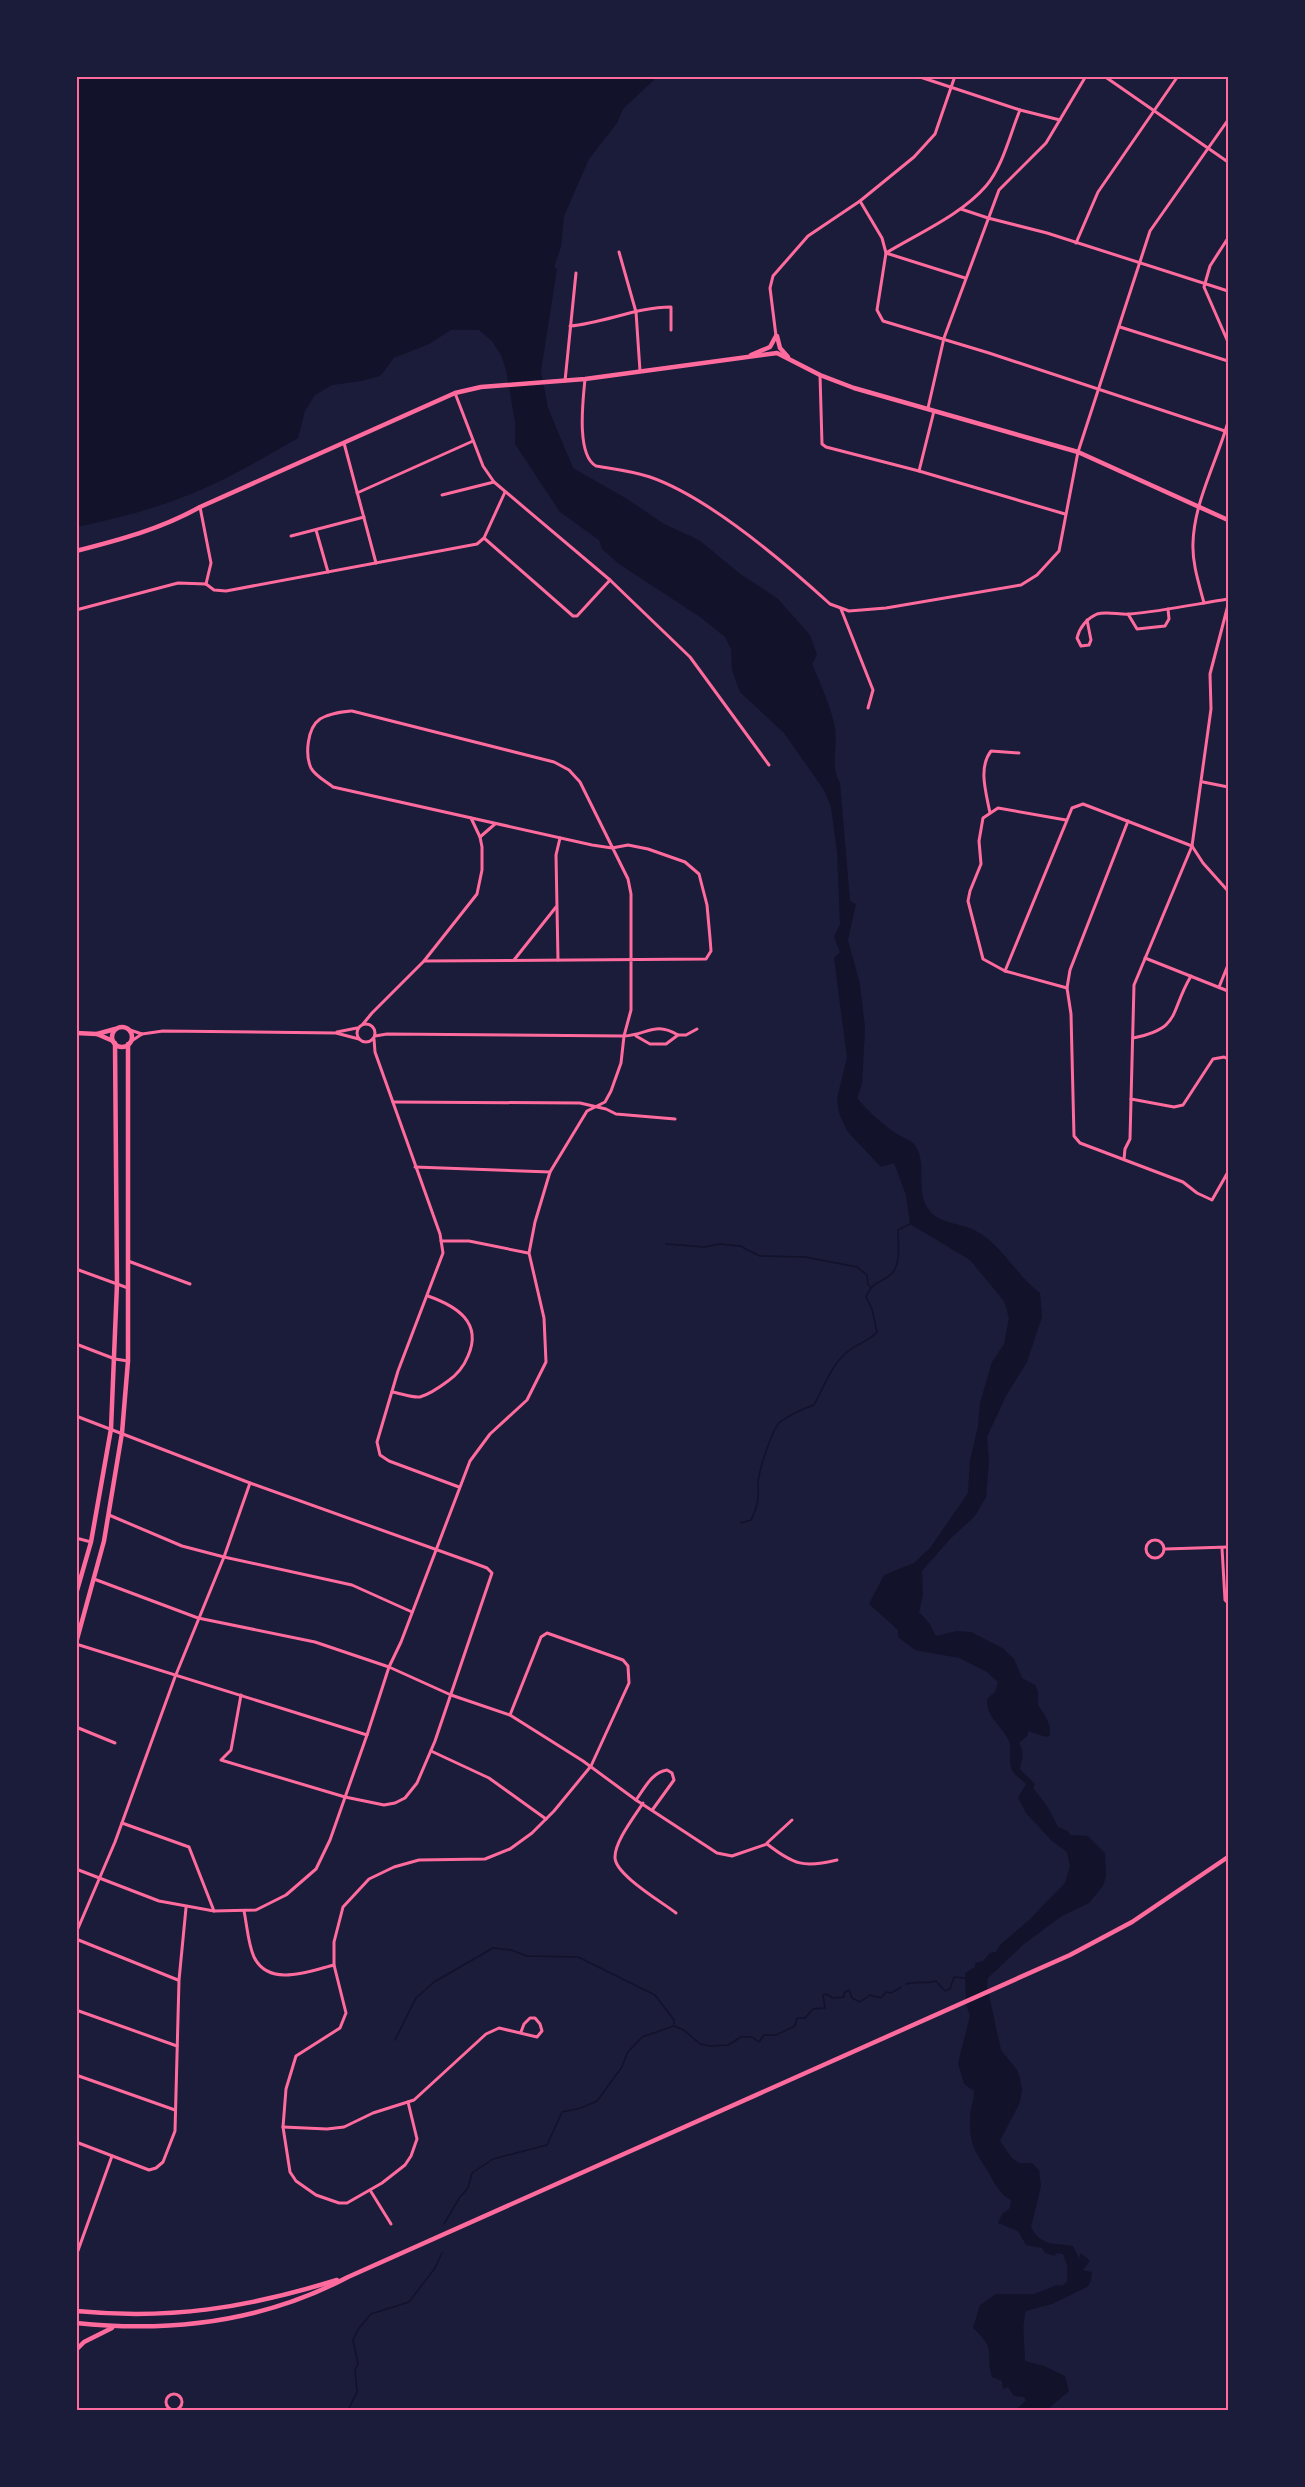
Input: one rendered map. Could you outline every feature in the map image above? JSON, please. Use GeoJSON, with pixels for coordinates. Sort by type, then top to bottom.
{"type":"FeatureCollection","features":[{"type":"Feature","properties":{"kind":"main road"},"geometry":{"type":"LineString","coordinates":[[749,356],[770,347],[776,336]]}},
{"type":"Feature","properties":{"kind":"main road"},"geometry":{"type":"LineString","coordinates":[[776,336],[785,355],[820,375],[854,388],[1078,452],[1228,520]]}},
{"type":"Feature","properties":{"kind":"main road"},"geometry":{"type":"LineString","coordinates":[[76,552],[123,539],[177,520],[200,507],[344,441],[455,393],[500,386],[585,379],[777,353],[796,361]]}},
{"type":"Feature","properties":{"kind":"main road"},"geometry":{"type":"LineString","coordinates":[[76,1033],[97,1034],[123,1027],[130,1030],[132,1036],[129,1043],[128,1361],[122,1432],[109,1515],[76,1644]]}},
{"type":"Feature","properties":{"kind":"main road"},"geometry":{"type":"LineString","coordinates":[[76,1594],[91,1542],[111,1429],[117,1284],[113,1034],[116,1029]]}},
{"type":"Feature","properties":{"kind":"main road"},"geometry":{"type":"LineString","coordinates":[[97,1034],[122,1047],[129,1043]]}},
{"type":"Feature","properties":{"kind":"main road"},"geometry":{"type":"LineString","coordinates":[[76,2323],[116,2327],[174,2327],[243,2316],[283,2306],[319,2292],[348,2277],[1070,1955],[1132,1922],[1228,1857]]}},
{"type":"Feature","properties":{"kind":"main road"},"geometry":{"type":"LineString","coordinates":[[76,2311],[124,2315],[198,2312],[284,2296],[348,2277]]}},
{"type":"Feature","properties":{"kind":"main road"},"geometry":{"type":"LineString","coordinates":[[76,2350],[99,2332],[116,2327]]}},
{"type":"Feature","properties":{"kind":"street"},"geometry":{"type":"LineString","coordinates":[[917,76],[1020,110],[1060,120]]}},
{"type":"Feature","properties":{"kind":"street"},"geometry":{"type":"LineString","coordinates":[[776,336],[770,288],[772,276],[808,236],[860,201],[914,157],[935,134],[955,76]]}},
{"type":"Feature","properties":{"kind":"street"},"geometry":{"type":"LineString","coordinates":[[919,471],[944,339],[999,190],[1046,143],[1086,76]]}},
{"type":"Feature","properties":{"kind":"street"},"geometry":{"type":"LineString","coordinates":[[1104,76],[1228,162]]}},
{"type":"Feature","properties":{"kind":"street"},"geometry":{"type":"LineString","coordinates":[[1076,243],[1098,192],[1178,76]]}},
{"type":"Feature","properties":{"kind":"street"},"geometry":{"type":"LineString","coordinates":[[886,253],[960,209],[986,186],[995,172],[1020,110]]}},
{"type":"Feature","properties":{"kind":"street"},"geometry":{"type":"LineString","coordinates":[[585,379],[583,412],[586,456],[589,463],[650,477],[687,494],[773,555],[840,609],[849,611],[885,608],[1021,585],[1038,575],[1059,551],[1078,452],[1150,231],[1210,149],[1228,120]]}},
{"type":"Feature","properties":{"kind":"street"},"geometry":{"type":"LineString","coordinates":[[860,201],[882,238],[886,253],[877,310],[883,321],[1098,388],[1227,432]]}},
{"type":"Feature","properties":{"kind":"street"},"geometry":{"type":"LineString","coordinates":[[960,209],[988,219],[1022,225],[1228,291]]}},
{"type":"Feature","properties":{"kind":"street"},"geometry":{"type":"LineString","coordinates":[[1228,238],[1210,266],[1204,283],[1228,342]]}},
{"type":"Feature","properties":{"kind":"street"},"geometry":{"type":"LineString","coordinates":[[619,252],[636,312],[640,372]]}},
{"type":"Feature","properties":{"kind":"street"},"geometry":{"type":"LineString","coordinates":[[886,253],[965,278]]}},
{"type":"Feature","properties":{"kind":"street"},"geometry":{"type":"LineString","coordinates":[[565,381],[576,273]]}},
{"type":"Feature","properties":{"kind":"street"},"geometry":{"type":"LineString","coordinates":[[570,326],[585,325],[655,307],[671,308],[671,330]]}},
{"type":"Feature","properties":{"kind":"street"},"geometry":{"type":"LineString","coordinates":[[1120,327],[1228,361]]}},
{"type":"Feature","properties":{"kind":"street"},"geometry":{"type":"LineString","coordinates":[[820,375],[822,444],[826,447],[919,471],[1065,514]]}},
{"type":"Feature","properties":{"kind":"street"},"geometry":{"type":"LineString","coordinates":[[455,393],[483,466],[494,482],[610,580],[690,657],[769,765]]}},
{"type":"Feature","properties":{"kind":"street"},"geometry":{"type":"LineString","coordinates":[[1204,603],[1193,556],[1193,541],[1200,507],[1227,432],[1228,422]]}},
{"type":"Feature","properties":{"kind":"street"},"geometry":{"type":"LineString","coordinates":[[344,441],[376,563]]}},
{"type":"Feature","properties":{"kind":"street"},"geometry":{"type":"LineString","coordinates":[[357,493],[473,441]]}},
{"type":"Feature","properties":{"kind":"street"},"geometry":{"type":"LineString","coordinates":[[442,495],[494,482]]}},
{"type":"Feature","properties":{"kind":"street"},"geometry":{"type":"LineString","coordinates":[[76,610],[178,583],[206,584],[214,590],[226,591],[467,547],[477,544],[484,538],[505,492]]}},
{"type":"Feature","properties":{"kind":"street"},"geometry":{"type":"LineString","coordinates":[[200,507],[212,563],[206,584]]}},
{"type":"Feature","properties":{"kind":"street"},"geometry":{"type":"LineString","coordinates":[[291,536],[364,517]]}},
{"type":"Feature","properties":{"kind":"street"},"geometry":{"type":"LineString","coordinates":[[316,530],[328,573]]}},
{"type":"Feature","properties":{"kind":"street"},"geometry":{"type":"LineString","coordinates":[[484,538],[573,616],[577,616],[610,580]]}},
{"type":"Feature","properties":{"kind":"street"},"geometry":{"type":"LineString","coordinates":[[1088,620],[1091,640],[1089,645],[1078,645],[1079,629],[1088,620],[1100,613],[1128,614],[1228,599]]}},
{"type":"Feature","properties":{"kind":"street"},"geometry":{"type":"LineString","coordinates":[[1124,1159],[1125,1149],[1130,1139],[1134,985],[1192,846],[1203,782],[1211,709],[1210,674],[1228,604]]}},
{"type":"Feature","properties":{"kind":"street"},"geometry":{"type":"LineString","coordinates":[[1128,614],[1137,629],[1165,626],[1169,619],[1168,608]]}},
{"type":"Feature","properties":{"kind":"street"},"geometry":{"type":"LineString","coordinates":[[840,609],[873,690],[868,708]]}},
{"type":"Feature","properties":{"kind":"street"},"geometry":{"type":"LineString","coordinates":[[76,1869],[159,1901],[186,1908],[244,1911],[256,1910],[286,1895],[316,1869],[330,1840],[368,1735],[389,1667],[470,1461],[490,1434],[527,1400],[546,1362],[544,1318],[529,1253],[550,1172],[587,1111],[604,1102],[621,1063],[624,1036],[631,1010],[632,960],[631,894],[628,879],[612,848],[580,782],[569,770],[554,762],[352,711],[340,712],[318,721],[311,733],[307,751],[309,760],[312,770],[333,787],[560,838],[612,848],[628,845],[648,849],[685,862],[699,874],[707,905],[711,951],[706,959],[632,960],[424,961]]}},
{"type":"Feature","properties":{"kind":"street"},"geometry":{"type":"LineString","coordinates":[[990,813],[984,760],[991,751],[1019,753]]}},
{"type":"Feature","properties":{"kind":"street"},"geometry":{"type":"LineString","coordinates":[[1203,782],[1228,787]]}},
{"type":"Feature","properties":{"kind":"street"},"geometry":{"type":"LineString","coordinates":[[1005,971],[1066,820],[1072,808],[1083,804],[1192,846],[1203,863],[1228,891]]}},
{"type":"Feature","properties":{"kind":"street"},"geometry":{"type":"LineString","coordinates":[[1066,820],[998,808],[983,818],[979,841],[981,864],[968,901],[983,959],[1005,971],[1067,988]]}},
{"type":"Feature","properties":{"kind":"street"},"geometry":{"type":"LineString","coordinates":[[359,1039],[357,1033],[359,1028],[424,961],[464,914],[480,888],[480,837],[471,818]]}},
{"type":"Feature","properties":{"kind":"street"},"geometry":{"type":"LineString","coordinates":[[1128,821],[1073,958],[1067,988],[1071,1014],[1074,1136],[1080,1143],[1183,1182],[1197,1193],[1212,1200],[1228,1172]]}},
{"type":"Feature","properties":{"kind":"street"},"geometry":{"type":"LineString","coordinates":[[480,837],[495,824]]}},
{"type":"Feature","properties":{"kind":"street"},"geometry":{"type":"LineString","coordinates":[[558,960],[555,855],[560,838]]}},
{"type":"Feature","properties":{"kind":"street"},"geometry":{"type":"LineString","coordinates":[[514,960],[557,905]]}},
{"type":"Feature","properties":{"kind":"street"},"geometry":{"type":"LineString","coordinates":[[1145,958],[1228,991]]}},
{"type":"Feature","properties":{"kind":"street"},"geometry":{"type":"LineString","coordinates":[[1219,987],[1228,965]]}},
{"type":"Feature","properties":{"kind":"street"},"geometry":{"type":"LineString","coordinates":[[1133,1038],[1162,1030],[1172,1019],[1191,976]]}},
{"type":"Feature","properties":{"kind":"street"},"geometry":{"type":"LineString","coordinates":[[372,1013],[375,1052],[441,1241],[443,1253],[392,1392],[378,1442],[380,1455],[389,1461],[459,1487]]}},
{"type":"Feature","properties":{"kind":"street"},"geometry":{"type":"LineString","coordinates":[[363,1024],[387,1034]]}},
{"type":"Feature","properties":{"kind":"street"},"geometry":{"type":"LineString","coordinates":[[129,1043],[142,1034],[163,1031],[336,1033],[359,1028]]}},
{"type":"Feature","properties":{"kind":"street"},"geometry":{"type":"LineString","coordinates":[[365,1042],[387,1034],[635,1036],[650,1028],[667,1028],[678,1035],[686,1035],[697,1029]]}},
{"type":"Feature","properties":{"kind":"street"},"geometry":{"type":"LineString","coordinates":[[130,1030],[142,1034]]}},
{"type":"Feature","properties":{"kind":"street"},"geometry":{"type":"LineString","coordinates":[[336,1033],[359,1039],[375,1052]]}},
{"type":"Feature","properties":{"kind":"street"},"geometry":{"type":"LineString","coordinates":[[635,1036],[650,1044],[666,1044],[678,1035]]}},
{"type":"Feature","properties":{"kind":"street"},"geometry":{"type":"LineString","coordinates":[[1131,1099],[1166,1106],[1182,1105],[1213,1059],[1224,1057],[1228,1059]]}},
{"type":"Feature","properties":{"kind":"street"},"geometry":{"type":"LineString","coordinates":[[393,1102],[580,1103],[606,1109],[616,1114],[675,1119]]}},
{"type":"Feature","properties":{"kind":"street"},"geometry":{"type":"LineString","coordinates":[[415,1167],[550,1172]]}},
{"type":"Feature","properties":{"kind":"street"},"geometry":{"type":"LineString","coordinates":[[441,1241],[469,1241],[529,1253]]}},
{"type":"Feature","properties":{"kind":"street"},"geometry":{"type":"LineString","coordinates":[[128,1261],[190,1284]]}},
{"type":"Feature","properties":{"kind":"street"},"geometry":{"type":"LineString","coordinates":[[76,1269],[128,1288]]}},
{"type":"Feature","properties":{"kind":"street"},"geometry":{"type":"LineString","coordinates":[[392,1392],[418,1397],[435,1390],[460,1371],[472,1347],[473,1334],[467,1320],[448,1303],[427,1296]]}},
{"type":"Feature","properties":{"kind":"street"},"geometry":{"type":"LineString","coordinates":[[76,1344],[115,1359],[128,1361]]}},
{"type":"Feature","properties":{"kind":"street"},"geometry":{"type":"LineString","coordinates":[[76,1416],[250,1483],[487,1568],[492,1573],[431,1751],[417,1783],[405,1797],[395,1803],[384,1806],[345,1797],[221,1760],[231,1750],[241,1695]]}},
{"type":"Feature","properties":{"kind":"street"},"geometry":{"type":"LineString","coordinates":[[76,1933],[122,1823],[175,1677],[224,1557],[250,1483]]}},
{"type":"Feature","properties":{"kind":"street"},"geometry":{"type":"LineString","coordinates":[[109,1515],[182,1546],[352,1585],[411,1612]]}},
{"type":"Feature","properties":{"kind":"street"},"geometry":{"type":"LineString","coordinates":[[76,1538],[91,1542]]}},
{"type":"Feature","properties":{"kind":"street"},"geometry":{"type":"LineString","coordinates":[[1150,1541],[1157,1541],[1165,1549],[1161,1556],[1154,1557],[1148,1555],[1146,1548],[1150,1541]]}},
{"type":"Feature","properties":{"kind":"street"},"geometry":{"type":"LineString","coordinates":[[1165,1549],[1228,1547]]}},
{"type":"Feature","properties":{"kind":"street"},"geometry":{"type":"LineString","coordinates":[[1222,1548],[1222,1576],[1225,1600],[1228,1603]]}},
{"type":"Feature","properties":{"kind":"street"},"geometry":{"type":"LineString","coordinates":[[94,1579],[198,1618],[315,1642],[389,1667],[451,1695],[510,1715],[591,1766],[636,1800],[644,1803],[717,1853],[732,1856],[767,1844],[792,1820]]}},
{"type":"Feature","properties":{"kind":"street"},"geometry":{"type":"LineString","coordinates":[[408,2102],[417,2139],[411,2156],[405,2165],[370,2190],[347,2203],[339,2203],[316,2195],[296,2181],[290,2172],[283,2127],[286,2089],[296,2056],[340,2028],[346,2013],[334,1965],[334,1942],[343,1907],[369,1880],[394,1867],[419,1860],[485,1859],[510,1848],[546,1819],[591,1766],[629,1683],[628,1666],[623,1660],[547,1633],[541,1637],[510,1715]]}},
{"type":"Feature","properties":{"kind":"street"},"geometry":{"type":"LineString","coordinates":[[76,1644],[175,1677],[368,1735]]}},
{"type":"Feature","properties":{"kind":"street"},"geometry":{"type":"LineString","coordinates":[[76,1727],[115,1743]]}},
{"type":"Feature","properties":{"kind":"street"},"geometry":{"type":"LineString","coordinates":[[431,1751],[489,1778],[546,1819]]}},
{"type":"Feature","properties":{"kind":"street"},"geometry":{"type":"LineString","coordinates":[[636,1800],[651,1779],[660,1771],[667,1770],[672,1773],[674,1780],[653,1809]]}},
{"type":"Feature","properties":{"kind":"street"},"geometry":{"type":"LineString","coordinates":[[644,1803],[617,1848],[614,1859],[619,1870],[675,1913]]}},
{"type":"Feature","properties":{"kind":"street"},"geometry":{"type":"LineString","coordinates":[[122,1823],[189,1847],[214,1911]]}},
{"type":"Feature","properties":{"kind":"street"},"geometry":{"type":"LineString","coordinates":[[767,1844],[794,1862],[813,1866],[837,1860]]}},
{"type":"Feature","properties":{"kind":"street"},"geometry":{"type":"LineString","coordinates":[[76,2142],[149,2170],[163,2162],[175,2131],[179,1980],[186,1908]]}},
{"type":"Feature","properties":{"kind":"street"},"geometry":{"type":"LineString","coordinates":[[244,1911],[254,1958],[266,1970],[284,1977],[334,1965]]}},
{"type":"Feature","properties":{"kind":"street"},"geometry":{"type":"LineString","coordinates":[[76,1939],[179,1980]]}},
{"type":"Feature","properties":{"kind":"street"},"geometry":{"type":"LineString","coordinates":[[76,2010],[177,2046]]}},
{"type":"Feature","properties":{"kind":"street"},"geometry":{"type":"LineString","coordinates":[[283,2127],[327,2129],[344,2127],[373,2113],[414,2100],[486,2034],[499,2028],[521,2032],[529,2037],[537,2037],[542,2031],[535,2018],[530,2018],[524,2024],[521,2032]]}},
{"type":"Feature","properties":{"kind":"street"},"geometry":{"type":"LineString","coordinates":[[76,2075],[175,2110]]}},
{"type":"Feature","properties":{"kind":"street"},"geometry":{"type":"LineString","coordinates":[[76,2256],[112,2156]]}},
{"type":"Feature","properties":{"kind":"street"},"geometry":{"type":"LineString","coordinates":[[370,2190],[391,2224]]}},
{"type":"Feature","properties":{"kind":"street"},"geometry":{"type":"LineString","coordinates":[[171,2394],[179,2395],[182,2402],[180,2407],[170,2410],[166,2404],[167,2398],[171,2394]]}},
{"type":"Feature","properties":{"kind":"shaded area"},"geometry":{"type":"Polygon","coordinates":[[[76,77],[657,77],[623,109],[617,123],[589,159],[564,216],[561,247],[554,267],[557,269],[541,371],[548,408],[573,468],[627,499],[664,524],[699,540],[739,573],[777,598],[810,635],[817,655],[812,664],[835,727],[835,770],[840,783],[850,901],[856,904],[848,940],[860,984],[865,1028],[862,1084],[857,1098],[884,1124],[914,1144],[921,1160],[922,1194],[933,1215],[972,1229],[987,1238],[1040,1293],[1042,1317],[1027,1362],[1006,1396],[987,1437],[989,1461],[986,1497],[975,1516],[950,1539],[922,1571],[923,1595],[919,1612],[929,1623],[936,1636],[957,1631],[971,1632],[1004,1649],[1014,1659],[1022,1678],[1035,1685],[1038,1691],[1038,1705],[1046,1717],[1050,1735],[1046,1737],[1028,1731],[1028,1735],[1019,1743],[1022,1753],[1020,1769],[1035,1784],[1033,1788],[1047,1806],[1058,1827],[1068,1831],[1070,1835],[1088,1836],[1105,1853],[1106,1876],[1103,1886],[1089,1903],[1062,1916],[1024,1944],[988,1978],[987,1986],[1001,2050],[1017,2070],[1022,2090],[1020,2102],[1000,2141],[1012,2158],[1019,2163],[1032,2163],[1039,2170],[1041,2186],[1031,2227],[1044,2241],[1073,2246],[1079,2258],[1081,2253],[1090,2261],[1083,2270],[1092,2272],[1091,2281],[1087,2287],[1052,2304],[1026,2311],[1023,2330],[1025,2361],[1044,2366],[1065,2376],[1069,2391],[1047,2410],[1016,2410],[1026,2400],[1024,2397],[1014,2396],[1008,2387],[1003,2389],[1002,2381],[992,2377],[988,2346],[973,2328],[980,2305],[996,2294],[1034,2294],[1057,2285],[1062,2286],[1067,2281],[1067,2265],[1063,2254],[1056,2253],[1055,2256],[1045,2253],[1042,2248],[1026,2245],[1018,2231],[998,2223],[1002,2214],[1010,2208],[1011,2200],[999,2189],[975,2149],[970,2129],[974,2091],[964,2084],[958,2063],[970,2016],[966,2004],[965,1973],[975,1967],[975,1963],[983,1961],[990,1953],[996,1952],[1000,1945],[1029,1920],[1065,1883],[1070,1866],[1067,1852],[1052,1841],[1026,1813],[1018,1798],[1026,1784],[1012,1770],[1009,1741],[987,1706],[987,1699],[995,1692],[998,1682],[987,1672],[959,1658],[915,1650],[898,1637],[898,1630],[869,1604],[884,1575],[914,1563],[930,1548],[968,1493],[970,1460],[978,1426],[980,1403],[992,1362],[1004,1344],[1009,1318],[1004,1301],[970,1260],[910,1224],[906,1195],[894,1163],[881,1167],[847,1131],[839,1113],[837,1098],[847,1058],[834,958],[840,952],[834,937],[840,924],[837,852],[831,807],[824,790],[784,733],[740,692],[732,670],[731,649],[725,637],[700,617],[619,564],[602,549],[599,540],[560,512],[515,444],[515,422],[506,370],[501,355],[492,341],[479,330],[451,330],[429,344],[394,358],[380,376],[332,385],[315,395],[305,411],[298,438],[227,477],[198,491],[157,506],[77,527],[76,77]]]}},
{"type":"Feature","properties":{"kind":"waterway"},"geometry":{"type":"LineString","coordinates":[[741,1523],[751,1520],[755,1511],[760,1471],[777,1426],[788,1417],[814,1405],[838,1361],[877,1332],[872,1309],[866,1297],[872,1286],[889,1276],[896,1268],[899,1252],[898,1230],[910,1224]]}},
{"type":"Feature","properties":{"kind":"waterway"},"geometry":{"type":"LineString","coordinates":[[666,1244],[704,1247],[720,1244],[740,1246],[760,1256],[805,1257],[857,1267],[867,1275],[868,1285],[871,1287]]}},
{"type":"Feature","properties":{"kind":"waterway"},"geometry":{"type":"LineString","coordinates":[[395,2040],[416,1998],[434,1982],[493,1948],[511,1950],[527,1956],[578,1957],[655,1995],[674,2020],[674,2024]]}},
{"type":"Feature","properties":{"kind":"waterway"},"geometry":{"type":"LineString","coordinates":[[906,1984],[936,1981],[945,1991],[950,1989],[954,1977],[965,1978]]}},
{"type":"Feature","properties":{"kind":"waterway"},"geometry":{"type":"LineString","coordinates":[[444,2224],[468,2188],[472,2173],[493,2159],[547,2145],[562,2112],[581,2108],[597,2101],[622,2067],[627,2053],[642,2037],[674,2026],[684,2030],[700,2044],[710,2046],[728,2045],[741,2037],[752,2037],[759,2042],[764,2035],[776,2035],[795,2026],[797,2018],[805,2018],[813,2009],[825,2008],[823,1995],[826,1994],[833,1998],[844,1997],[844,1993],[849,1990],[852,1998],[860,2002],[870,1995],[881,1998],[886,1992],[891,1993],[901,1987]]}},
{"type":"Feature","properties":{"kind":"waterway"},"geometry":{"type":"LineString","coordinates":[[348,2410],[357,2392],[355,2370],[358,2364],[353,2340],[359,2328],[371,2314],[409,2302],[435,2268],[442,2253]]}}]}
